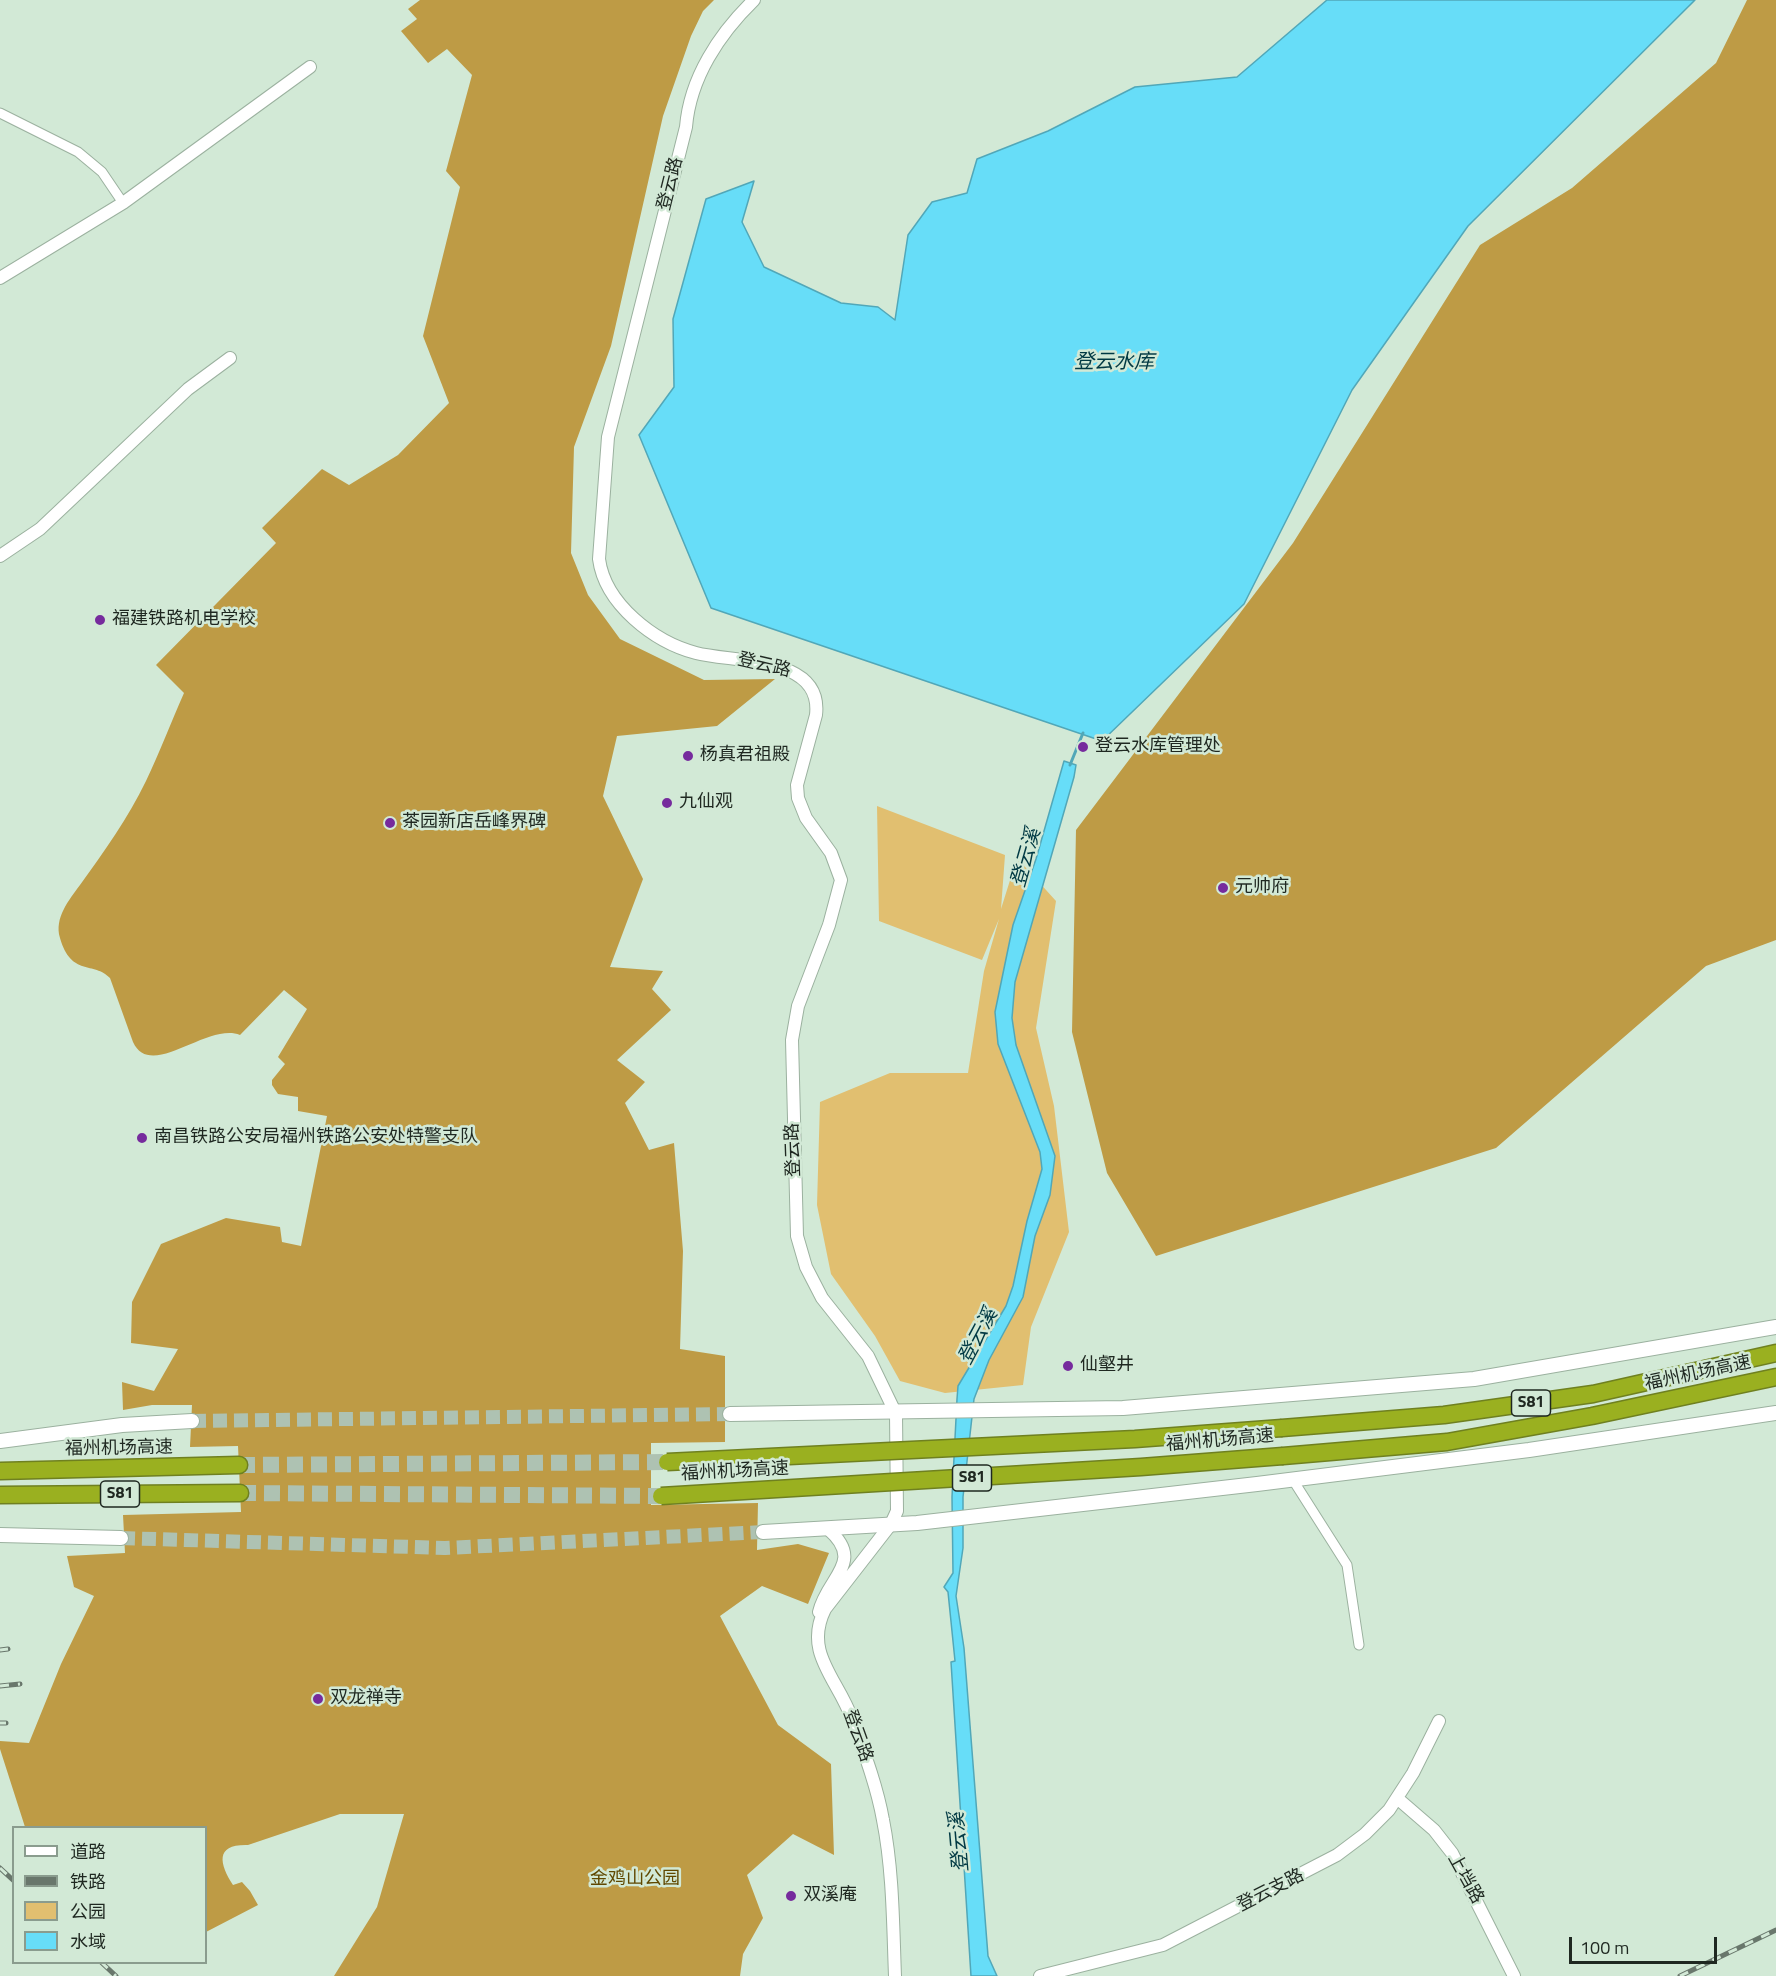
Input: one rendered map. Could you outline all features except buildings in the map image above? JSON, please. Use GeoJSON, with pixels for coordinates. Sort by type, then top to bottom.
{"type":"FeatureCollection","features":[{"type":"Feature","properties":{"kind":"highway","name":"福州机场高速"},"geometry":{"type":"LineString","coordinates":[[667,1462],[1135,1439],[1444,1415],[1593,1394],[1776,1353]]}},
{"type":"Feature","properties":{"kind":"highway","name":"福州机场高速"},"geometry":{"type":"LineString","coordinates":[[661,1496],[1141,1467],[1447,1442],[1592,1416],[1776,1377]]}},
{"type":"Feature","properties":{"kind":"highway","name":"福州机场高速"},"geometry":{"type":"LineString","coordinates":[[0,1471],[239,1466]]}},
{"type":"Feature","properties":{"kind":"highway","name":"S81"},"geometry":{"type":"LineString","coordinates":[[0,1495],[240,1493]]}},
{"type":"Feature","properties":{"kind":"main road"},"geometry":{"type":"LineString","coordinates":[[730,1414],[896,1414],[1124,1408],[1474,1379],[1776,1327]]}},
{"type":"Feature","properties":{"kind":"main road"},"geometry":{"type":"LineString","coordinates":[[764,1532],[917,1523],[1293,1480],[1529,1450],[1776,1413]]}},
{"type":"Feature","properties":{"kind":"main road"},"geometry":{"type":"LineString","coordinates":[[0,1441],[122,1425],[192,1421]]}},
{"type":"Feature","properties":{"kind":"main road"},"geometry":{"type":"LineString","coordinates":[[0,1535],[121,1538]]}},
{"type":"Feature","properties":{"kind":"street","name":"登云路"},"geometry":{"type":"LineString","coordinates":[[754,0],[716,44],[688,103],[686,127],[608,437],[599,559],[603,574],[614,595],[636,620],[658,636],[696,653],[789,669],[805,680],[814,696],[816,715],[797,785],[798,798],[806,818],[831,853],[841,880],[829,925],[798,1006],[792,1040],[797,1236],[806,1267],[822,1298],[868,1356],[896,1414],[899,1503],[891,1524],[825,1609],[817,1625],[820,1654],[852,1717],[883,1820],[895,1976]]}},
{"type":"Feature","properties":{"kind":"street"},"geometry":{"type":"LineString","coordinates":[[0,278],[123,203],[310,67]]}},
{"type":"Feature","properties":{"kind":"street"},"geometry":{"type":"LineString","coordinates":[[0,113],[78,152],[102,172],[123,203]]}},
{"type":"Feature","properties":{"kind":"street"},"geometry":{"type":"LineString","coordinates":[[0,556],[40,529],[188,389],[230,358]]}},
{"type":"Feature","properties":{"kind":"street"},"geometry":{"type":"LineString","coordinates":[[1293,1480],[1347,1565],[1359,1645]]}},
{"type":"Feature","properties":{"kind":"street"},"geometry":{"type":"LineString","coordinates":[[820,1609],[868,1546],[891,1524]]}},
{"type":"Feature","properties":{"kind":"street"},"geometry":{"type":"LineString","coordinates":[[817,1625],[820,1609],[846,1555],[841,1542],[828,1529]]}},
{"type":"Feature","properties":{"kind":"street","name":"登云支路"},"geometry":{"type":"LineString","coordinates":[[1040,1976],[1138,1953],[1174,1940],[1337,1855],[1377,1823],[1397,1798],[1424,1753],[1439,1721]]}},
{"type":"Feature","properties":{"kind":"street","name":"上垱路"},"geometry":{"type":"LineString","coordinates":[[1397,1798],[1434,1830],[1452,1853],[1514,1976]]}},
{"type":"Feature","properties":{"kind":"green space","name":"金鸡山公园"},"geometry":{"type":"Polygon","coordinates":[[[420,0],[714,0],[703,11],[691,36],[663,116],[611,346],[574,447],[571,553],[588,595],[620,639],[704,680],[775,679],[717,726],[617,736],[603,796],[643,879],[610,967],[663,971],[652,989],[671,1010],[617,1060],[645,1082],[625,1103],[649,1150],[674,1143],[683,1251],[680,1349],[725,1356],[725,1442],[651,1443],[651,1505],[758,1503],[757,1550],[798,1544],[829,1553],[808,1604],[762,1586],[720,1616],[778,1725],[831,1764],[834,1855],[793,1834],[747,1875],[763,1918],[743,1954],[740,1976],[334,1976],[377,1907],[404,1814],[340,1814],[248,1845],[230,1848],[223,1856],[228,1877],[233,1885],[242,1882],[258,1905],[207,1931],[207,1826],[25,1826],[0,1749],[0,1741],[29,1743],[61,1664],[94,1596],[74,1587],[67,1556],[125,1553],[123,1515],[241,1512],[238,1446],[190,1447],[192,1405],[152,1405],[123,1410],[122,1382],[154,1391],[178,1349],[131,1343],[132,1302],[161,1244],[226,1218],[280,1227],[282,1242],[301,1246],[327,1116],[298,1111],[298,1097],[278,1094],[272,1085],[272,1080],[285,1064],[278,1057],[307,1009],[284,990],[240,1035],[227,1033],[212,1036],[153,1056],[141,1052],[133,1042],[110,978],[70,958],[60,938],[59,923],[67,903],[139,795],[184,693],[156,665],[276,543],[262,528],[322,469],[349,485],[398,455],[449,403],[423,336],[460,187],[446,171],[472,75],[447,49],[428,63],[401,31],[417,19],[408,9],[420,0]]]}},
{"type":"Feature","properties":{"kind":"green space"},"geometry":{"type":"Polygon","coordinates":[[[1747,0],[1776,0],[1776,940],[1706,966],[1496,1148],[1156,1256],[1107,1173],[1072,1032],[1076,830],[1293,543],[1480,245],[1572,188],[1716,63],[1747,0]]]}},
{"type":"Feature","properties":{"kind":"green space"},"geometry":{"type":"Polygon","coordinates":[[[877,806],[1005,855],[1001,909],[1017,858],[1056,901],[1036,1028],[1054,1106],[1069,1232],[1031,1327],[1023,1385],[945,1393],[900,1381],[875,1336],[831,1274],[817,1205],[820,1102],[890,1073],[968,1073],[984,971],[999,919],[982,960],[879,921],[877,806]]]}},
{"type":"Feature","properties":{"kind":"water","name":"登云水库"},"geometry":{"type":"Polygon","coordinates":[[[1327,0],[1695,0],[1468,226],[1352,390],[1244,604],[1102,741],[711,608],[639,435],[674,387],[673,319],[706,199],[754,181],[742,222],[764,267],[841,303],[878,307],[895,320],[908,235],[932,202],[967,193],[977,159],[1048,131],[1135,87],[1237,77],[1327,0]]]}},
{"type":"Feature","properties":{"kind":"water"},"geometry":{"type":"Polygon","coordinates":[[[1064,761],[1076,765],[1074,777],[1015,982],[1012,1018],[1016,1045],[1055,1156],[1050,1195],[1035,1236],[1023,1297],[989,1360],[974,1399],[963,1497],[963,1548],[956,1596],[964,1648],[988,1956],[997,1976],[971,1976],[951,1662],[955,1661],[948,1592],[944,1587],[953,1573],[952,1497],[957,1399],[958,1386],[1006,1306],[1042,1169],[1040,1152],[998,1044],[995,1012],[1013,925],[1036,859],[1064,761]]]}},
{"type":"Feature","properties":{"kind":"waterway","name":"登云溪"},"geometry":{"type":"LineString","coordinates":[[1070,765],[1083,733]]}},
{"type":"Feature","properties":{"kind":"tunnel"},"geometry":{"type":"LineString","coordinates":[[192,1421],[730,1414]]}},
{"type":"Feature","properties":{"kind":"tunnel"},"geometry":{"type":"LineString","coordinates":[[239,1465],[667,1462]]}},
{"type":"Feature","properties":{"kind":"tunnel"},"geometry":{"type":"LineString","coordinates":[[240,1493],[661,1496]]}},
{"type":"Feature","properties":{"kind":"tunnel"},"geometry":{"type":"LineString","coordinates":[[121,1538],[445,1548],[763,1532]]}},
{"type":"Feature","properties":{"kind":"railway"},"geometry":{"type":"LineString","coordinates":[[0,1650],[8,1649]]}},
{"type":"Feature","properties":{"kind":"railway"},"geometry":{"type":"LineString","coordinates":[[0,1686],[20,1684]]}},
{"type":"Feature","properties":{"kind":"railway"},"geometry":{"type":"LineString","coordinates":[[0,1723],[6,1723]]}},
{"type":"Feature","properties":{"kind":"railway"},"geometry":{"type":"LineString","coordinates":[[0,1868],[12,1879]]}},
{"type":"Feature","properties":{"kind":"railway"},"geometry":{"type":"LineString","coordinates":[[1680,1976],[1776,1930]]}},
{"type":"Feature","properties":{"kind":"railway"},"geometry":{"type":"LineString","coordinates":[[103,1964],[116,1976]]}},
{"type":"Feature","properties":{"kind":"place","name":"福建铁路机电学校"},"geometry":{"type":"Point","coordinates":[100,620]}},
{"type":"Feature","properties":{"kind":"place","name":"登云水库管理处"},"geometry":{"type":"Point","coordinates":[1083,747]}},
{"type":"Feature","properties":{"kind":"place","name":"杨真君祖殿"},"geometry":{"type":"Point","coordinates":[688,756]}},
{"type":"Feature","properties":{"kind":"place","name":"九仙观"},"geometry":{"type":"Point","coordinates":[667,803]}},
{"type":"Feature","properties":{"kind":"place","name":"茶园新店岳峰界碑"},"geometry":{"type":"Point","coordinates":[390,823]}},
{"type":"Feature","properties":{"kind":"place","name":"元帅府"},"geometry":{"type":"Point","coordinates":[1223,888]}},
{"type":"Feature","properties":{"kind":"place","name":"南昌铁路公安局福州铁路公安处特警支队"},"geometry":{"type":"Point","coordinates":[142,1138]}},
{"type":"Feature","properties":{"kind":"place","name":"仙壑井"},"geometry":{"type":"Point","coordinates":[1068,1366]}},
{"type":"Feature","properties":{"kind":"place","name":"双龙禅寺"},"geometry":{"type":"Point","coordinates":[318,1699]}},
{"type":"Feature","properties":{"kind":"place","name":"双溪庵"},"geometry":{"type":"Point","coordinates":[791,1896]}}]}
